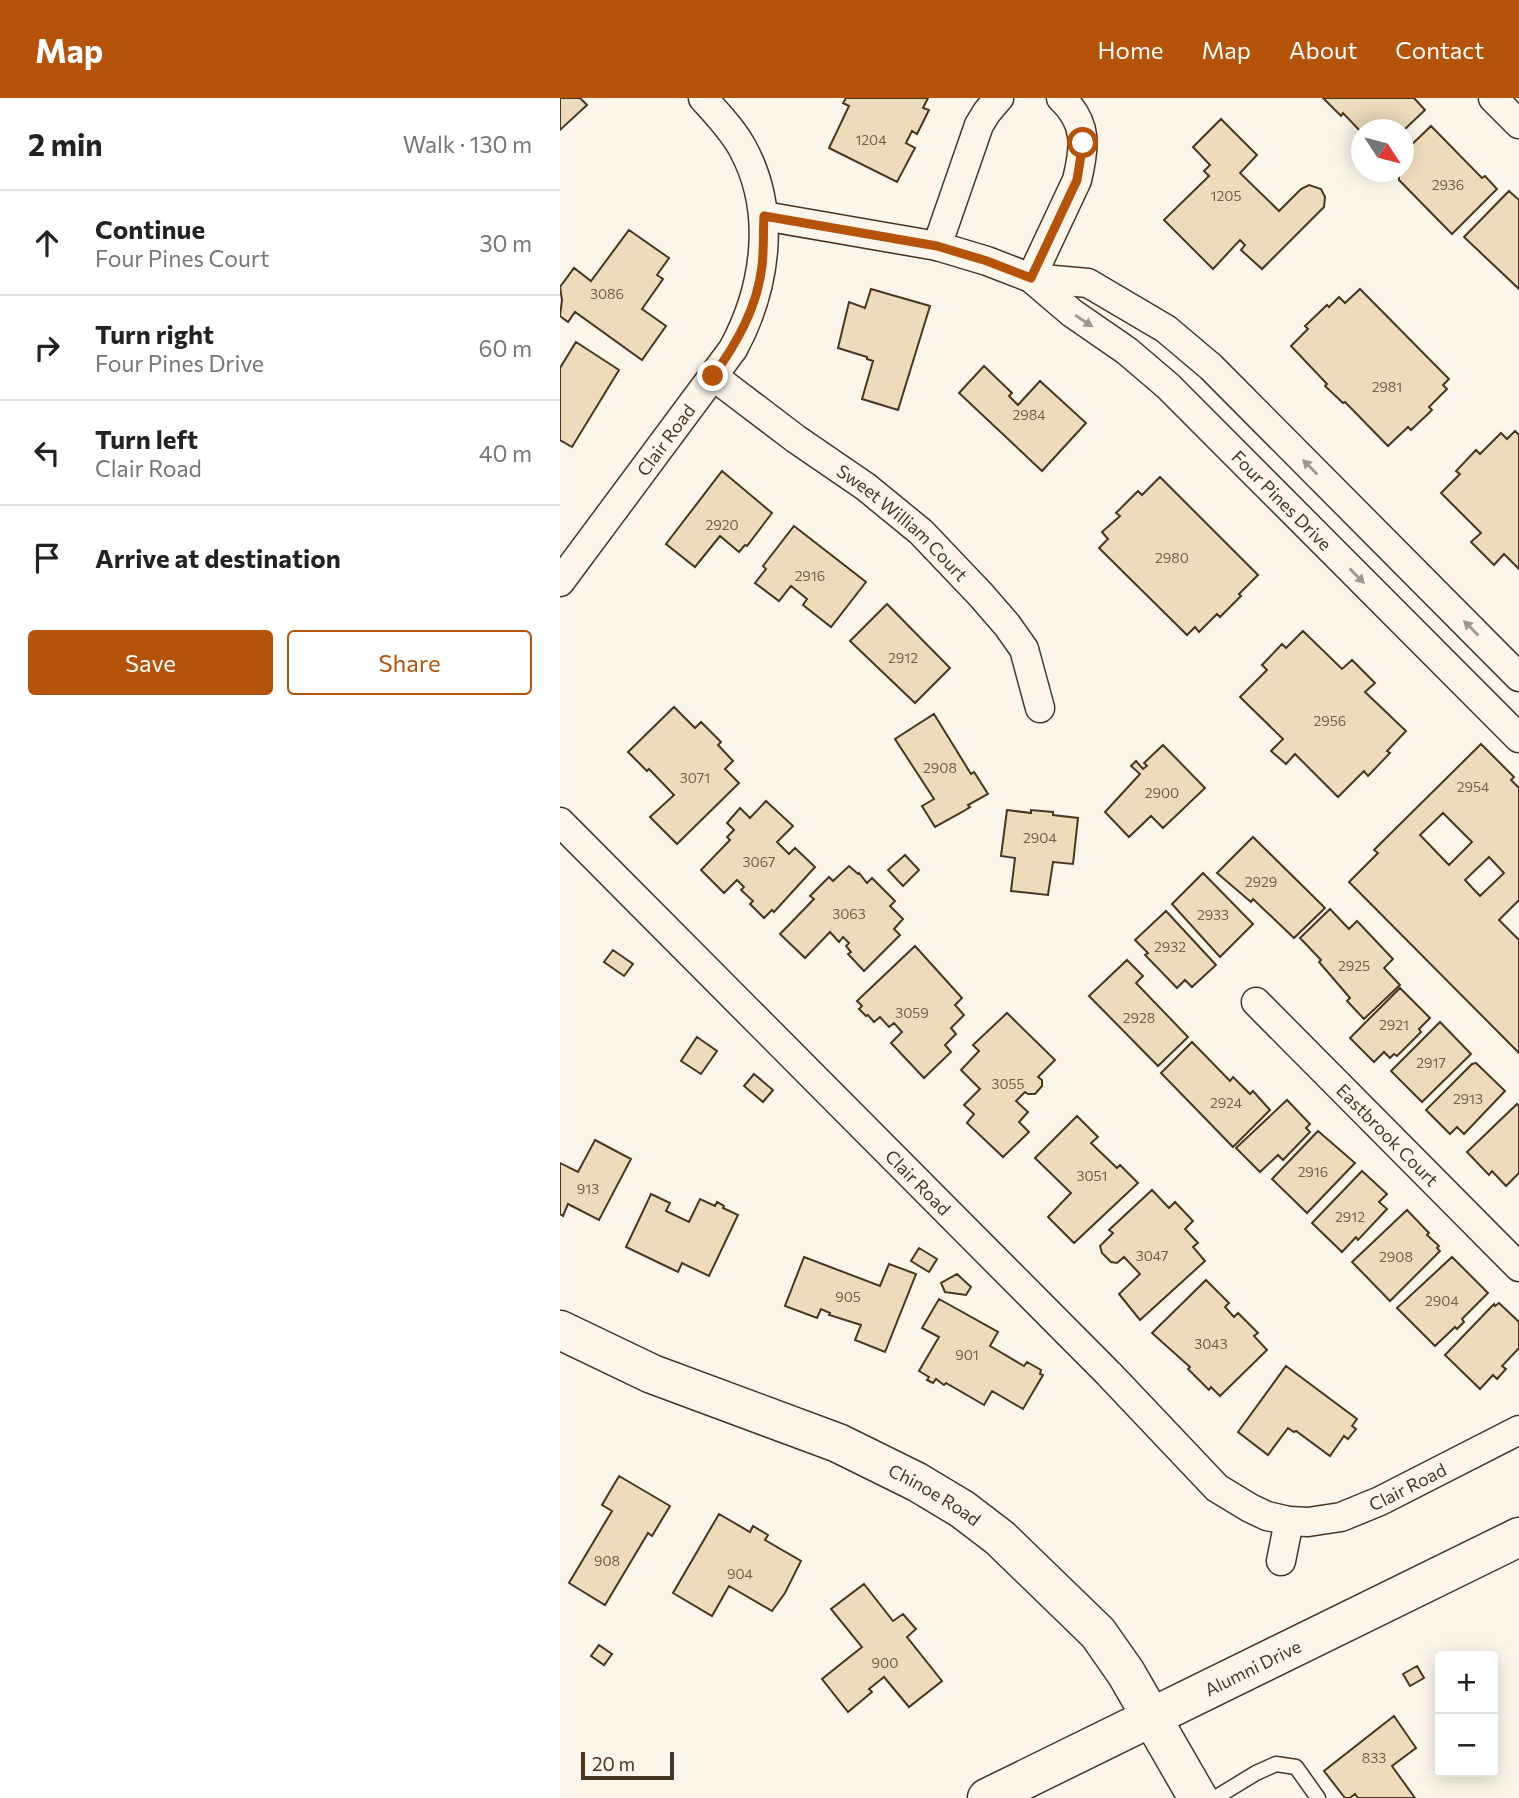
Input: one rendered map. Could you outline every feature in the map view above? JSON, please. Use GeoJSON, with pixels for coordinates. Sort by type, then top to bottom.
{"type":"FeatureCollection","features":[{"type":"Feature","properties":{"kind":"street","name":"Clair Road"},"geometry":{"type":"LineString","coordinates":[[560,582],[733,349],[754,300],[762,267],[764,216],[758,185],[743,149],[703,98]]}},
{"type":"Feature","properties":{"kind":"street"},"geometry":{"type":"LineString","coordinates":[[937,246],[979,125],[999,98]]}},
{"type":"Feature","properties":{"kind":"street"},"geometry":{"type":"LineString","coordinates":[[1031,278],[1081,166],[1083,143],[1080,120],[1061,98]]}},
{"type":"Feature","properties":{"kind":"street"},"geometry":{"type":"LineString","coordinates":[[1493,98],[1519,124]]}},
{"type":"Feature","properties":{"kind":"street","name":"Four Pines Drive"},"geometry":{"type":"LineString","coordinates":[[764,216],[937,246],[1031,278],[1088,283],[1166,329],[1211,368],[1519,677]]}},
{"type":"Feature","properties":{"kind":"street","name":"Four Pines Drive"},"geometry":{"type":"LineString","coordinates":[[1031,278],[1072,313],[1127,351],[1168,386],[1519,738]]}},
{"type":"Feature","properties":{"kind":"street","name":"Sweet William Court"},"geometry":{"type":"LineString","coordinates":[[713,376],[796,439],[866,486],[921,532],[990,605],[1024,649],[1041,708]]}},
{"type":"Feature","properties":{"kind":"street","name":"Clair Road"},"geometry":{"type":"LineString","coordinates":[[560,822],[1109,1374],[1217,1488],[1267,1516],[1308,1522],[1341,1517],[1380,1501],[1519,1430]]}},
{"type":"Feature","properties":{"kind":"street","name":"Eastbrook Court"},"geometry":{"type":"LineString","coordinates":[[1256,1002],[1519,1267]]}},
{"type":"Feature","properties":{"kind":"street","name":"Chinoe Road"},"geometry":{"type":"LineString","coordinates":[[560,1329],[652,1374],[838,1443],[917,1482],[962,1509],[1000,1538],[1098,1633],[1126,1673],[1198,1798]]}},
{"type":"Feature","properties":{"kind":"street"},"geometry":{"type":"LineString","coordinates":[[1281,1561],[1289,1521]]}},
{"type":"Feature","properties":{"kind":"street","name":"Alumni Drive"},"geometry":{"type":"LineString","coordinates":[[987,1798],[1519,1537]]}},
{"type":"Feature","properties":{"kind":"lane"},"geometry":{"type":"LineString","coordinates":[[1214,1798],[1276,1764],[1296,1767],[1318,1798]]}},
{"type":"Feature","properties":{"kind":"building"},"geometry":{"type":"Polygon","coordinates":[[[560,98],[580,98],[587,105],[560,130],[560,98]]]}},
{"type":"Feature","properties":{"kind":"building"},"geometry":{"type":"Polygon","coordinates":[[[846,98],[928,98],[923,108],[929,110],[917,134],[912,131],[906,143],[915,148],[897,182],[829,148],[849,106],[843,103],[846,98]]]}},
{"type":"Feature","properties":{"kind":"building"},"geometry":{"type":"Polygon","coordinates":[[[1323,98],[1414,98],[1425,110],[1414,120],[1351,119],[1351,121],[1343,113],[1341,116],[1323,98]]]}},
{"type":"Feature","properties":{"kind":"building"},"geometry":{"type":"Polygon","coordinates":[[[1221,119],[1257,155],[1240,173],[1279,211],[1301,189],[1309,185],[1321,189],[1325,197],[1324,207],[1262,269],[1241,250],[1245,245],[1240,240],[1213,269],[1164,220],[1209,176],[1204,171],[1210,165],[1193,147],[1221,119]]]}},
{"type":"Feature","properties":{"kind":"building"},"geometry":{"type":"Polygon","coordinates":[[[1431,126],[1482,178],[1485,176],[1497,189],[1452,234],[1401,182],[1414,182],[1414,142],[1431,126]]]}},
{"type":"Feature","properties":{"kind":"building"},"geometry":{"type":"Polygon","coordinates":[[[1509,191],[1519,200],[1519,289],[1464,237],[1509,191]]]}},
{"type":"Feature","properties":{"kind":"building"},"geometry":{"type":"Polygon","coordinates":[[[629,230],[669,258],[657,275],[663,279],[642,309],[666,326],[642,360],[575,312],[568,322],[560,316],[560,287],[574,268],[591,281],[629,230]]]}},
{"type":"Feature","properties":{"kind":"building"},"geometry":{"type":"Polygon","coordinates":[[[871,289],[930,306],[898,410],[862,399],[873,361],[838,348],[849,302],[865,308],[871,289]]]}},
{"type":"Feature","properties":{"kind":"building"},"geometry":{"type":"Polygon","coordinates":[[[1360,289],[1449,379],[1443,385],[1447,389],[1429,407],[1432,410],[1411,430],[1408,427],[1388,446],[1345,402],[1325,386],[1327,384],[1291,346],[1308,329],[1305,326],[1327,305],[1329,307],[1339,297],[1345,303],[1360,289]]]}},
{"type":"Feature","properties":{"kind":"building"},"geometry":{"type":"Polygon","coordinates":[[[576,342],[619,370],[572,447],[560,440],[560,368],[576,342]]]}},
{"type":"Feature","properties":{"kind":"building"},"geometry":{"type":"Polygon","coordinates":[[[984,366],[1012,393],[1009,396],[1018,405],[1040,381],[1086,423],[1042,471],[959,393],[984,366]]]}},
{"type":"Feature","properties":{"kind":"building"},"geometry":{"type":"Polygon","coordinates":[[[1515,431],[1519,435],[1519,569],[1504,554],[1494,565],[1471,542],[1481,533],[1441,493],[1460,474],[1456,471],[1476,450],[1480,454],[1501,433],[1507,439],[1515,431]]]}},
{"type":"Feature","properties":{"kind":"building"},"geometry":{"type":"Polygon","coordinates":[[[722,471],[772,513],[747,546],[739,552],[720,536],[695,567],[666,544],[722,471]]]}},
{"type":"Feature","properties":{"kind":"building"},"geometry":{"type":"Polygon","coordinates":[[[1160,477],[1258,575],[1220,617],[1217,614],[1199,632],[1195,627],[1187,635],[1099,548],[1108,539],[1102,532],[1120,516],[1116,513],[1138,491],[1142,495],[1160,477]]]}},
{"type":"Feature","properties":{"kind":"building"},"geometry":{"type":"Polygon","coordinates":[[[794,526],[866,582],[831,627],[803,605],[807,599],[791,586],[779,601],[755,583],[766,569],[763,566],[794,526]]]}},
{"type":"Feature","properties":{"kind":"building"},"geometry":{"type":"Polygon","coordinates":[[[887,604],[950,668],[915,703],[850,641],[887,604]]]}},
{"type":"Feature","properties":{"kind":"building"},"geometry":{"type":"Polygon","coordinates":[[[1303,631],[1342,669],[1352,660],[1375,683],[1365,692],[1406,731],[1368,776],[1364,771],[1338,797],[1295,754],[1286,764],[1271,751],[1283,739],[1240,697],[1267,670],[1262,665],[1282,644],[1286,648],[1303,631]]]}},
{"type":"Feature","properties":{"kind":"building"},"geometry":{"type":"Polygon","coordinates":[[[674,707],[695,728],[701,722],[721,742],[718,745],[733,761],[725,769],[739,783],[677,844],[650,817],[674,795],[628,752],[674,707]]]}},
{"type":"Feature","properties":{"kind":"building"},"geometry":{"type":"Polygon","coordinates":[[[934,714],[971,774],[974,772],[988,794],[935,827],[922,806],[934,799],[895,739],[934,714]]]}},
{"type":"Feature","properties":{"kind":"building"},"geometry":{"type":"Polygon","coordinates":[[[1481,744],[1514,777],[1511,780],[1519,788],[1519,900],[1499,920],[1519,940],[1519,1053],[1349,882],[1378,853],[1374,850],[1481,744]],[[1443,813],[1420,835],[1449,865],[1472,842],[1443,813]],[[1489,857],[1465,880],[1480,896],[1504,873],[1489,857]]]}},
{"type":"Feature","properties":{"kind":"building"},"geometry":{"type":"Polygon","coordinates":[[[1163,745],[1205,788],[1163,828],[1151,816],[1129,837],[1105,812],[1140,774],[1131,766],[1136,761],[1143,769],[1147,766],[1144,763],[1163,745]]]}},
{"type":"Feature","properties":{"kind":"building"},"geometry":{"type":"Polygon","coordinates":[[[766,801],[793,826],[777,842],[789,854],[795,848],[815,867],[774,912],[772,910],[764,918],[750,904],[753,901],[741,890],[744,887],[737,880],[724,893],[701,870],[730,840],[727,837],[734,830],[727,823],[740,808],[750,818],[766,801]]]}},
{"type":"Feature","properties":{"kind":"building"},"geometry":{"type":"Polygon","coordinates":[[[1007,810],[1053,812],[1053,815],[1078,818],[1073,864],[1053,862],[1048,895],[1011,891],[1015,858],[1001,856],[1007,810]]]}},
{"type":"Feature","properties":{"kind":"building"},"geometry":{"type":"Polygon","coordinates":[[[1253,837],[1325,908],[1294,938],[1253,899],[1251,902],[1217,873],[1253,837]]]}},
{"type":"Feature","properties":{"kind":"building"},"geometry":{"type":"Polygon","coordinates":[[[905,855],[919,870],[903,886],[888,870],[905,855]]]}},
{"type":"Feature","properties":{"kind":"building"},"geometry":{"type":"Polygon","coordinates":[[[849,866],[867,883],[872,878],[895,901],[890,906],[903,919],[894,929],[900,935],[864,971],[848,954],[851,952],[846,946],[849,943],[843,937],[839,942],[830,932],[805,958],[780,934],[814,899],[810,896],[829,877],[833,881],[849,866]]]}},
{"type":"Feature","properties":{"kind":"building"},"geometry":{"type":"Polygon","coordinates":[[[1203,873],[1253,924],[1220,957],[1172,904],[1203,873]]]}},
{"type":"Feature","properties":{"kind":"building"},"geometry":{"type":"Polygon","coordinates":[[[1330,909],[1349,929],[1357,921],[1393,959],[1384,968],[1400,985],[1364,1019],[1347,1001],[1350,998],[1319,962],[1321,960],[1300,938],[1330,909]]]}},
{"type":"Feature","properties":{"kind":"building"},"geometry":{"type":"Polygon","coordinates":[[[1166,911],[1216,965],[1192,987],[1185,980],[1177,988],[1145,955],[1148,953],[1135,940],[1166,911]]]}},
{"type":"Feature","properties":{"kind":"building"},"geometry":{"type":"Polygon","coordinates":[[[915,946],[962,998],[955,1005],[964,1015],[951,1028],[956,1034],[945,1045],[951,1052],[924,1078],[891,1043],[902,1032],[894,1023],[889,1027],[880,1017],[874,1022],[859,1009],[862,1006],[857,1001],[915,946]]]}},
{"type":"Feature","properties":{"kind":"building"},"geometry":{"type":"Polygon","coordinates":[[[613,950],[633,964],[624,976],[604,962],[613,950]]]}},
{"type":"Feature","properties":{"kind":"building"},"geometry":{"type":"Polygon","coordinates":[[[1127,960],[1143,976],[1136,983],[1188,1037],[1158,1066],[1089,996],[1127,960]]]}},
{"type":"Feature","properties":{"kind":"building"},"geometry":{"type":"Polygon","coordinates":[[[1400,988],[1430,1018],[1419,1029],[1421,1032],[1397,1056],[1394,1054],[1390,1058],[1384,1052],[1374,1062],[1350,1038],[1400,988]]]}},
{"type":"Feature","properties":{"kind":"building"},"geometry":{"type":"Polygon","coordinates":[[[1007,1013],[1055,1060],[1038,1077],[1042,1080],[1042,1086],[1035,1094],[1025,1092],[1016,1101],[1028,1112],[1019,1122],[1029,1132],[1003,1157],[967,1123],[974,1114],[964,1105],[980,1089],[961,1070],[979,1051],[973,1045],[1007,1013]]]}},
{"type":"Feature","properties":{"kind":"building"},"geometry":{"type":"Polygon","coordinates":[[[1440,1022],[1471,1054],[1422,1102],[1391,1071],[1440,1022]]]}},
{"type":"Feature","properties":{"kind":"building"},"geometry":{"type":"Polygon","coordinates":[[[697,1037],[717,1051],[701,1074],[681,1061],[697,1037]]]}},
{"type":"Feature","properties":{"kind":"building"},"geometry":{"type":"Polygon","coordinates":[[[1192,1042],[1230,1081],[1233,1077],[1250,1094],[1253,1091],[1270,1110],[1233,1147],[1161,1073],[1192,1042]]]}},
{"type":"Feature","properties":{"kind":"building"},"geometry":{"type":"Polygon","coordinates":[[[1476,1063],[1505,1091],[1464,1134],[1457,1127],[1450,1134],[1426,1110],[1476,1063]]]}},
{"type":"Feature","properties":{"kind":"building"},"geometry":{"type":"Polygon","coordinates":[[[754,1074],[773,1090],[763,1102],[744,1086],[754,1074]]]}},
{"type":"Feature","properties":{"kind":"building"},"geometry":{"type":"Polygon","coordinates":[[[1287,1100],[1310,1124],[1306,1128],[1310,1132],[1283,1160],[1278,1155],[1260,1172],[1236,1148],[1287,1100]]]}},
{"type":"Feature","properties":{"kind":"building"},"geometry":{"type":"Polygon","coordinates":[[[1517,1104],[1519,1173],[1506,1186],[1492,1171],[1489,1175],[1467,1152],[1517,1104]]]}},
{"type":"Feature","properties":{"kind":"building"},"geometry":{"type":"Polygon","coordinates":[[[1077,1116],[1098,1137],[1091,1143],[1117,1168],[1120,1165],[1138,1183],[1074,1243],[1048,1217],[1071,1193],[1035,1158],[1077,1116]]]}},
{"type":"Feature","properties":{"kind":"building"},"geometry":{"type":"Polygon","coordinates":[[[1318,1131],[1355,1163],[1307,1213],[1272,1179],[1318,1131]]]}},
{"type":"Feature","properties":{"kind":"building"},"geometry":{"type":"Polygon","coordinates":[[[595,1140],[631,1159],[599,1220],[568,1204],[563,1216],[560,1214],[560,1163],[578,1172],[595,1140]]]}},
{"type":"Feature","properties":{"kind":"building"},"geometry":{"type":"Polygon","coordinates":[[[1362,1171],[1387,1194],[1379,1202],[1387,1209],[1358,1240],[1356,1237],[1342,1252],[1312,1223],[1362,1171]]]}},
{"type":"Feature","properties":{"kind":"building"},"geometry":{"type":"Polygon","coordinates":[[[1152,1190],[1169,1208],[1175,1202],[1193,1221],[1185,1229],[1198,1243],[1193,1247],[1205,1261],[1140,1320],[1119,1294],[1140,1274],[1124,1257],[1117,1263],[1111,1262],[1102,1253],[1100,1246],[1113,1233],[1109,1230],[1152,1190]]]}},
{"type":"Feature","properties":{"kind":"building"},"geometry":{"type":"Polygon","coordinates":[[[651,1194],[670,1203],[666,1211],[689,1222],[700,1199],[715,1206],[717,1202],[738,1215],[709,1276],[682,1263],[678,1272],[626,1247],[651,1194]]]}},
{"type":"Feature","properties":{"kind":"building"},"geometry":{"type":"Polygon","coordinates":[[[1407,1210],[1429,1233],[1427,1235],[1439,1246],[1437,1248],[1440,1251],[1390,1301],[1352,1262],[1407,1210]]]}},
{"type":"Feature","properties":{"kind":"building"},"geometry":{"type":"Polygon","coordinates":[[[919,1248],[937,1259],[929,1272],[911,1261],[919,1248]]]}},
{"type":"Feature","properties":{"kind":"building"},"geometry":{"type":"Polygon","coordinates":[[[804,1257],[880,1286],[889,1264],[916,1274],[885,1352],[855,1340],[861,1325],[829,1315],[830,1313],[821,1309],[817,1318],[785,1306],[804,1257]]]}},
{"type":"Feature","properties":{"kind":"building"},"geometry":{"type":"Polygon","coordinates":[[[1452,1257],[1488,1293],[1462,1319],[1464,1322],[1457,1329],[1455,1327],[1435,1346],[1397,1308],[1452,1257]]]}},
{"type":"Feature","properties":{"kind":"building"},"geometry":{"type":"Polygon","coordinates":[[[957,1274],[971,1287],[966,1295],[945,1292],[941,1283],[957,1274]]]}},
{"type":"Feature","properties":{"kind":"building"},"geometry":{"type":"Polygon","coordinates":[[[1206,1280],[1229,1303],[1225,1307],[1234,1317],[1238,1313],[1258,1333],[1254,1336],[1267,1350],[1220,1396],[1211,1387],[1209,1390],[1188,1369],[1190,1367],[1152,1333],[1206,1280]]]}},
{"type":"Feature","properties":{"kind":"building"},"geometry":{"type":"Polygon","coordinates":[[[939,1299],[998,1332],[990,1346],[1024,1366],[1027,1362],[1041,1370],[1040,1374],[1043,1375],[1023,1409],[992,1391],[984,1405],[946,1383],[944,1385],[936,1379],[933,1383],[927,1380],[929,1377],[919,1371],[939,1337],[922,1328],[939,1299]]]}},
{"type":"Feature","properties":{"kind":"building"},"geometry":{"type":"Polygon","coordinates":[[[1499,1303],[1519,1322],[1519,1348],[1502,1366],[1506,1369],[1497,1379],[1493,1375],[1480,1389],[1445,1355],[1494,1304],[1495,1306],[1499,1303]]]}},
{"type":"Feature","properties":{"kind":"building"},"geometry":{"type":"Polygon","coordinates":[[[1286,1366],[1357,1419],[1352,1426],[1356,1429],[1348,1439],[1344,1436],[1330,1456],[1288,1428],[1268,1455],[1238,1432],[1286,1366]]]}},
{"type":"Feature","properties":{"kind":"building"},"geometry":{"type":"Polygon","coordinates":[[[619,1476],[670,1506],[652,1536],[648,1533],[605,1605],[569,1583],[612,1511],[602,1505],[619,1476]]]}},
{"type":"Feature","properties":{"kind":"building"},"geometry":{"type":"Polygon","coordinates":[[[719,1514],[750,1532],[753,1526],[768,1535],[765,1540],[801,1561],[785,1593],[772,1611],[729,1586],[712,1616],[673,1593],[719,1514]]]}},
{"type":"Feature","properties":{"kind":"building"},"geometry":{"type":"Polygon","coordinates":[[[864,1584],[893,1621],[903,1614],[916,1629],[907,1637],[942,1681],[909,1707],[884,1677],[869,1689],[872,1692],[848,1712],[822,1679],[862,1647],[831,1609],[864,1584]]]}},
{"type":"Feature","properties":{"kind":"building"},"geometry":{"type":"Polygon","coordinates":[[[599,1645],[612,1654],[604,1665],[591,1656],[599,1645]]]}},
{"type":"Feature","properties":{"kind":"building"},"geometry":{"type":"Polygon","coordinates":[[[1417,1666],[1424,1678],[1410,1686],[1403,1674],[1417,1666]]]}},
{"type":"Feature","properties":{"kind":"building"},"geometry":{"type":"Polygon","coordinates":[[[1394,1716],[1416,1748],[1392,1766],[1415,1798],[1358,1798],[1355,1794],[1345,1798],[1324,1771],[1394,1716]]]}},
{"type":"Feature","properties":{"kind":"route"},"geometry":{"type":"LineString","coordinates":[[713,376],[733,349],[754,300],[762,267],[764,216],[937,246],[1031,278],[1077,180],[1083,143]]}}]}
